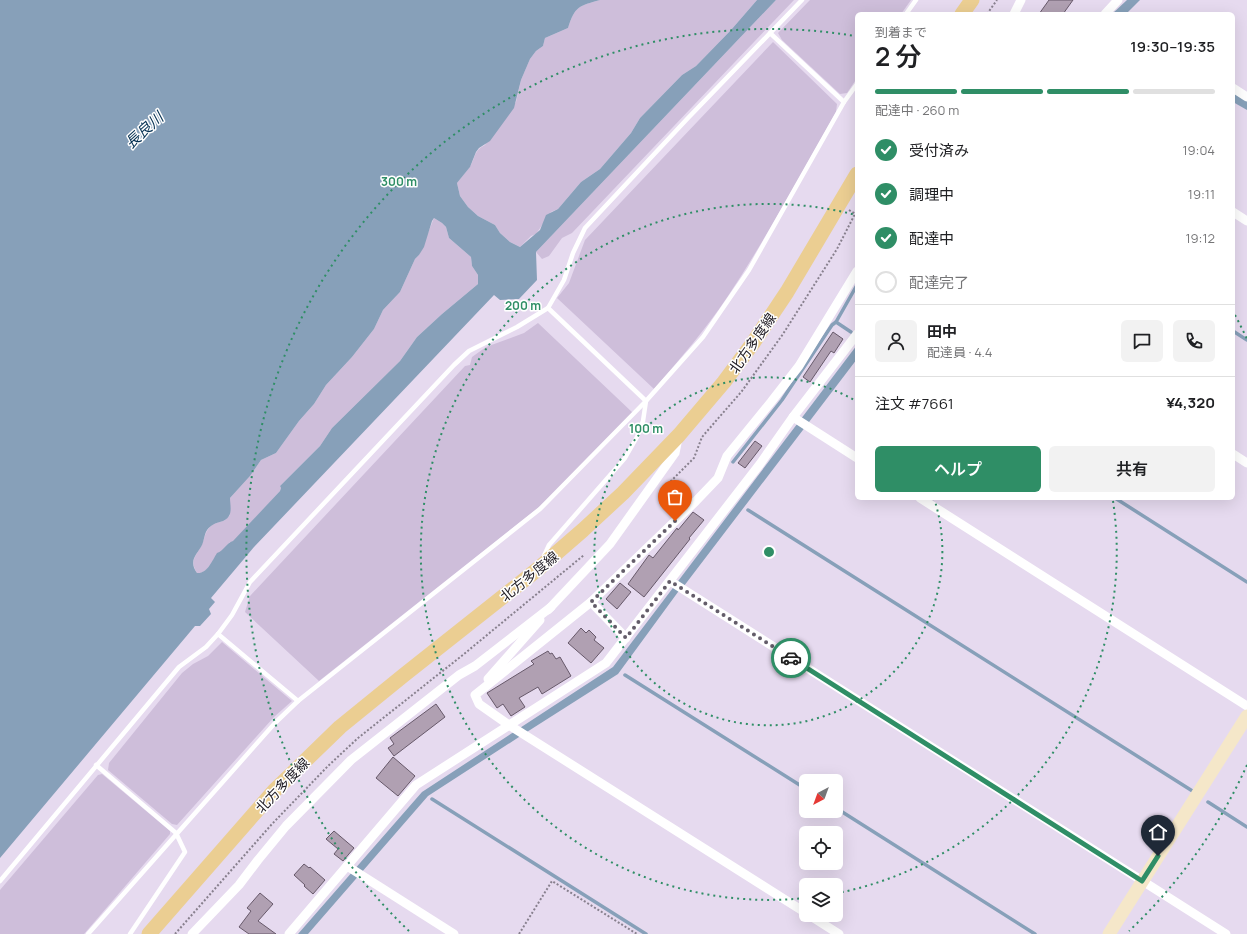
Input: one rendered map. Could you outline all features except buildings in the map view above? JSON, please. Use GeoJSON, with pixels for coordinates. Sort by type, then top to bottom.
{"type":"FeatureCollection","features":[{"type":"Feature","properties":{"kind":"main road"},"geometry":{"type":"LineString","coordinates":[[963,12],[972,0]]}},
{"type":"Feature","properties":{"kind":"main road","name":"北方多度線"},"geometry":{"type":"LineString","coordinates":[[149,934],[274,791],[340,727],[404,674],[538,569],[624,493],[679,435],[724,382],[788,292],[855,177]]}},
{"type":"Feature","properties":{"kind":"main road"},"geometry":{"type":"LineString","coordinates":[[1109,934],[1247,716]]}},
{"type":"Feature","properties":{"kind":"street"},"geometry":{"type":"LineString","coordinates":[[1015,12],[1021,0]]}},
{"type":"Feature","properties":{"kind":"street"},"geometry":{"type":"LineString","coordinates":[[1112,11],[1118,0]]}},
{"type":"Feature","properties":{"kind":"street"},"geometry":{"type":"LineString","coordinates":[[1235,89],[1247,97]]}},
{"type":"Feature","properties":{"kind":"street"},"geometry":{"type":"LineString","coordinates":[[1235,213],[1247,221]]}},
{"type":"Feature","properties":{"kind":"street"},"geometry":{"type":"LineString","coordinates":[[475,695],[591,602],[718,478],[727,456],[799,366],[855,274]]}},
{"type":"Feature","properties":{"kind":"street"},"geometry":{"type":"LineString","coordinates":[[289,934],[349,867],[416,785],[512,727],[606,663],[671,582],[795,419],[855,337]]}},
{"type":"Feature","properties":{"kind":"street"},"geometry":{"type":"LineString","coordinates":[[795,419],[855,457]]}},
{"type":"Feature","properties":{"kind":"street"},"geometry":{"type":"LineString","coordinates":[[475,695],[551,607],[610,544],[675,453],[679,435]]}},
{"type":"Feature","properties":{"kind":"street"},"geometry":{"type":"LineString","coordinates":[[1235,455],[1247,463]]}},
{"type":"Feature","properties":{"kind":"street"},"geometry":{"type":"LineString","coordinates":[[923,500],[1247,706]]}},
{"type":"Feature","properties":{"kind":"street"},"geometry":{"type":"LineString","coordinates":[[671,582],[1226,934]]}},
{"type":"Feature","properties":{"kind":"street"},"geometry":{"type":"LineString","coordinates":[[591,602],[626,638]]}},
{"type":"Feature","properties":{"kind":"street"},"geometry":{"type":"LineString","coordinates":[[192,934],[239,885],[286,826],[351,760],[459,674],[475,666],[551,607]]}},
{"type":"Feature","properties":{"kind":"street"},"geometry":{"type":"LineString","coordinates":[[475,695],[479,704],[512,727],[799,909]]}},
{"type":"Feature","properties":{"kind":"street"},"geometry":{"type":"LineString","coordinates":[[349,867],[454,934]]}},
{"type":"Feature","properties":{"kind":"street"},"geometry":{"type":"LineString","coordinates":[[821,922],[839,934]]}},
{"type":"Feature","properties":{"kind":"lane"},"geometry":{"type":"LineString","coordinates":[[0,881],[96,765],[180,667],[206,647],[218,634],[232,615],[250,582],[454,365],[469,351],[517,327],[548,308],[564,280],[573,253],[585,228],[688,118],[802,0]]}},
{"type":"Feature","properties":{"kind":"lane"},"geometry":{"type":"LineString","coordinates":[[907,12],[916,0]]}},
{"type":"Feature","properties":{"kind":"lane"},"geometry":{"type":"LineString","coordinates":[[770,33],[844,102]]}},
{"type":"Feature","properties":{"kind":"lane"},"geometry":{"type":"LineString","coordinates":[[88,934],[275,723],[298,701],[540,509],[646,401],[703,337],[749,270],[844,102],[855,87]]}},
{"type":"Feature","properties":{"kind":"lane"},"geometry":{"type":"LineString","coordinates":[[548,308],[646,401]]}},
{"type":"Feature","properties":{"kind":"lane"},"geometry":{"type":"LineString","coordinates":[[538,569],[549,545],[625,458],[637,437],[643,421],[646,401]]}},
{"type":"Feature","properties":{"kind":"lane"},"geometry":{"type":"LineString","coordinates":[[218,634],[298,701]]}},
{"type":"Feature","properties":{"kind":"lane"},"geometry":{"type":"LineString","coordinates":[[96,765],[176,833],[185,852],[130,934]]}},
{"type":"Feature","properties":{"kind":"path"},"geometry":{"type":"LineString","coordinates":[[988,12],[997,0]]}},
{"type":"Feature","properties":{"kind":"path"},"geometry":{"type":"LineString","coordinates":[[518,934],[552,880],[637,934]]}},
{"type":"Feature","properties":{"kind":"shaded area"},"geometry":{"type":"Polygon","coordinates":[[[600,0],[757,0],[731,30],[696,66],[682,75],[640,118],[631,133],[600,169],[581,182],[558,209],[551,212],[536,234],[531,236],[520,247],[510,242],[500,233],[495,225],[478,216],[468,207],[460,196],[457,183],[469,168],[478,150],[485,145],[516,102],[521,80],[530,59],[536,51],[543,46],[545,38],[568,28],[573,15],[579,8],[600,0]]]}},
{"type":"Feature","properties":{"kind":"shaded area"},"geometry":{"type":"Polygon","coordinates":[[[776,0],[794,0],[572,233],[562,238],[549,256],[542,259],[536,252],[776,0]]]}},
{"type":"Feature","properties":{"kind":"shaded area"},"geometry":{"type":"Polygon","coordinates":[[[810,0],[911,0],[902,12],[855,12],[855,81],[847,93],[840,94],[782,40],[778,33],[810,0]]]}},
{"type":"Feature","properties":{"kind":"shaded area"},"geometry":{"type":"Polygon","coordinates":[[[773,42],[837,104],[836,112],[770,228],[728,296],[702,332],[654,389],[557,298],[569,283],[585,240],[773,42]]]}},
{"type":"Feature","properties":{"kind":"shaded area"},"geometry":{"type":"Polygon","coordinates":[[[434,218],[446,227],[449,238],[471,257],[472,266],[478,275],[478,284],[417,337],[400,361],[332,428],[320,446],[280,486],[280,491],[233,542],[230,542],[206,570],[201,573],[197,573],[193,564],[208,530],[212,525],[224,521],[230,515],[230,498],[250,476],[261,460],[276,453],[299,421],[314,404],[326,385],[352,357],[374,329],[383,310],[400,292],[415,259],[419,255],[434,218]]]}},
{"type":"Feature","properties":{"kind":"shaded area"},"geometry":{"type":"Polygon","coordinates":[[[538,323],[633,413],[581,467],[538,508],[319,681],[245,612],[250,596],[465,366],[470,365],[472,357],[486,347],[524,333],[538,323]]]}},
{"type":"Feature","properties":{"kind":"shaded area"},"geometry":{"type":"Polygon","coordinates":[[[222,642],[292,701],[274,717],[177,825],[172,824],[108,770],[109,763],[182,673],[193,664],[208,656],[222,642]]]}},
{"type":"Feature","properties":{"kind":"shaded area"},"geometry":{"type":"Polygon","coordinates":[[[102,774],[170,831],[170,834],[84,934],[0,934],[0,890],[98,775],[102,774]]]}},
{"type":"Feature","properties":{"kind":"water","name":"長良川"},"geometry":{"type":"Polygon","coordinates":[[[0,0],[600,0],[579,8],[573,15],[568,28],[545,38],[543,46],[536,51],[530,59],[521,80],[514,108],[490,141],[479,148],[470,167],[457,183],[460,196],[468,207],[478,216],[495,225],[500,233],[510,242],[520,247],[540,230],[546,215],[558,209],[581,182],[600,169],[631,133],[640,118],[682,75],[696,66],[731,30],[757,0],[776,0],[536,252],[537,280],[519,299],[500,300],[494,295],[254,547],[211,598],[215,602],[209,609],[211,614],[200,626],[195,626],[0,858],[0,0]],[[434,218],[432,221],[424,247],[415,259],[400,292],[383,310],[374,329],[352,357],[326,385],[314,404],[299,421],[276,453],[261,460],[250,476],[230,498],[231,507],[229,516],[223,521],[213,524],[207,530],[202,545],[193,561],[194,568],[197,573],[204,571],[217,553],[233,541],[280,491],[280,486],[320,446],[332,428],[400,361],[417,337],[478,284],[478,275],[472,266],[471,257],[449,238],[446,227],[434,218]]]}},
{"type":"Feature","properties":{"kind":"water"},"geometry":{"type":"Polygon","coordinates":[[[1127,0],[1140,0],[1128,12],[1114,12],[1127,0]]]}},
{"type":"Feature","properties":{"kind":"water"},"geometry":{"type":"Polygon","coordinates":[[[1235,93],[1247,100],[1247,110],[1235,103],[1235,93]]]}},
{"type":"Feature","properties":{"kind":"water"},"geometry":{"type":"Polygon","coordinates":[[[855,348],[855,362],[678,592],[618,674],[428,796],[308,934],[298,934],[422,792],[613,667],[855,348]]]}},
{"type":"Feature","properties":{"kind":"waterway"},"geometry":{"type":"LineString","coordinates":[[836,322],[855,289]]}},
{"type":"Feature","properties":{"kind":"waterway"},"geometry":{"type":"LineString","coordinates":[[733,462],[782,400],[832,325],[836,322],[851,332]]}},
{"type":"Feature","properties":{"kind":"waterway"},"geometry":{"type":"LineString","coordinates":[[1235,332],[1247,340]]}},
{"type":"Feature","properties":{"kind":"waterway"},"geometry":{"type":"LineString","coordinates":[[1118,500],[1247,582]]}},
{"type":"Feature","properties":{"kind":"waterway"},"geometry":{"type":"LineString","coordinates":[[748,510],[1194,792]]}},
{"type":"Feature","properties":{"kind":"waterway"},"geometry":{"type":"LineString","coordinates":[[625,675],[799,785]]}},
{"type":"Feature","properties":{"kind":"waterway"},"geometry":{"type":"LineString","coordinates":[[432,799],[646,934]]}},
{"type":"Feature","properties":{"kind":"waterway"},"geometry":{"type":"LineString","coordinates":[[1208,802],[1247,827]]}},
{"type":"Feature","properties":{"kind":"waterway"},"geometry":{"type":"LineString","coordinates":[[843,812],[1035,934]]}},
{"type":"Feature","properties":{"kind":"way so far"},"geometry":{"type":"LineString","coordinates":[[675,521],[591,602],[626,638],[670,581],[791,658]]}},
{"type":"Feature","properties":{"kind":"route"},"geometry":{"type":"LineString","coordinates":[[791,658],[1142,881],[1158,856]]}}]}
